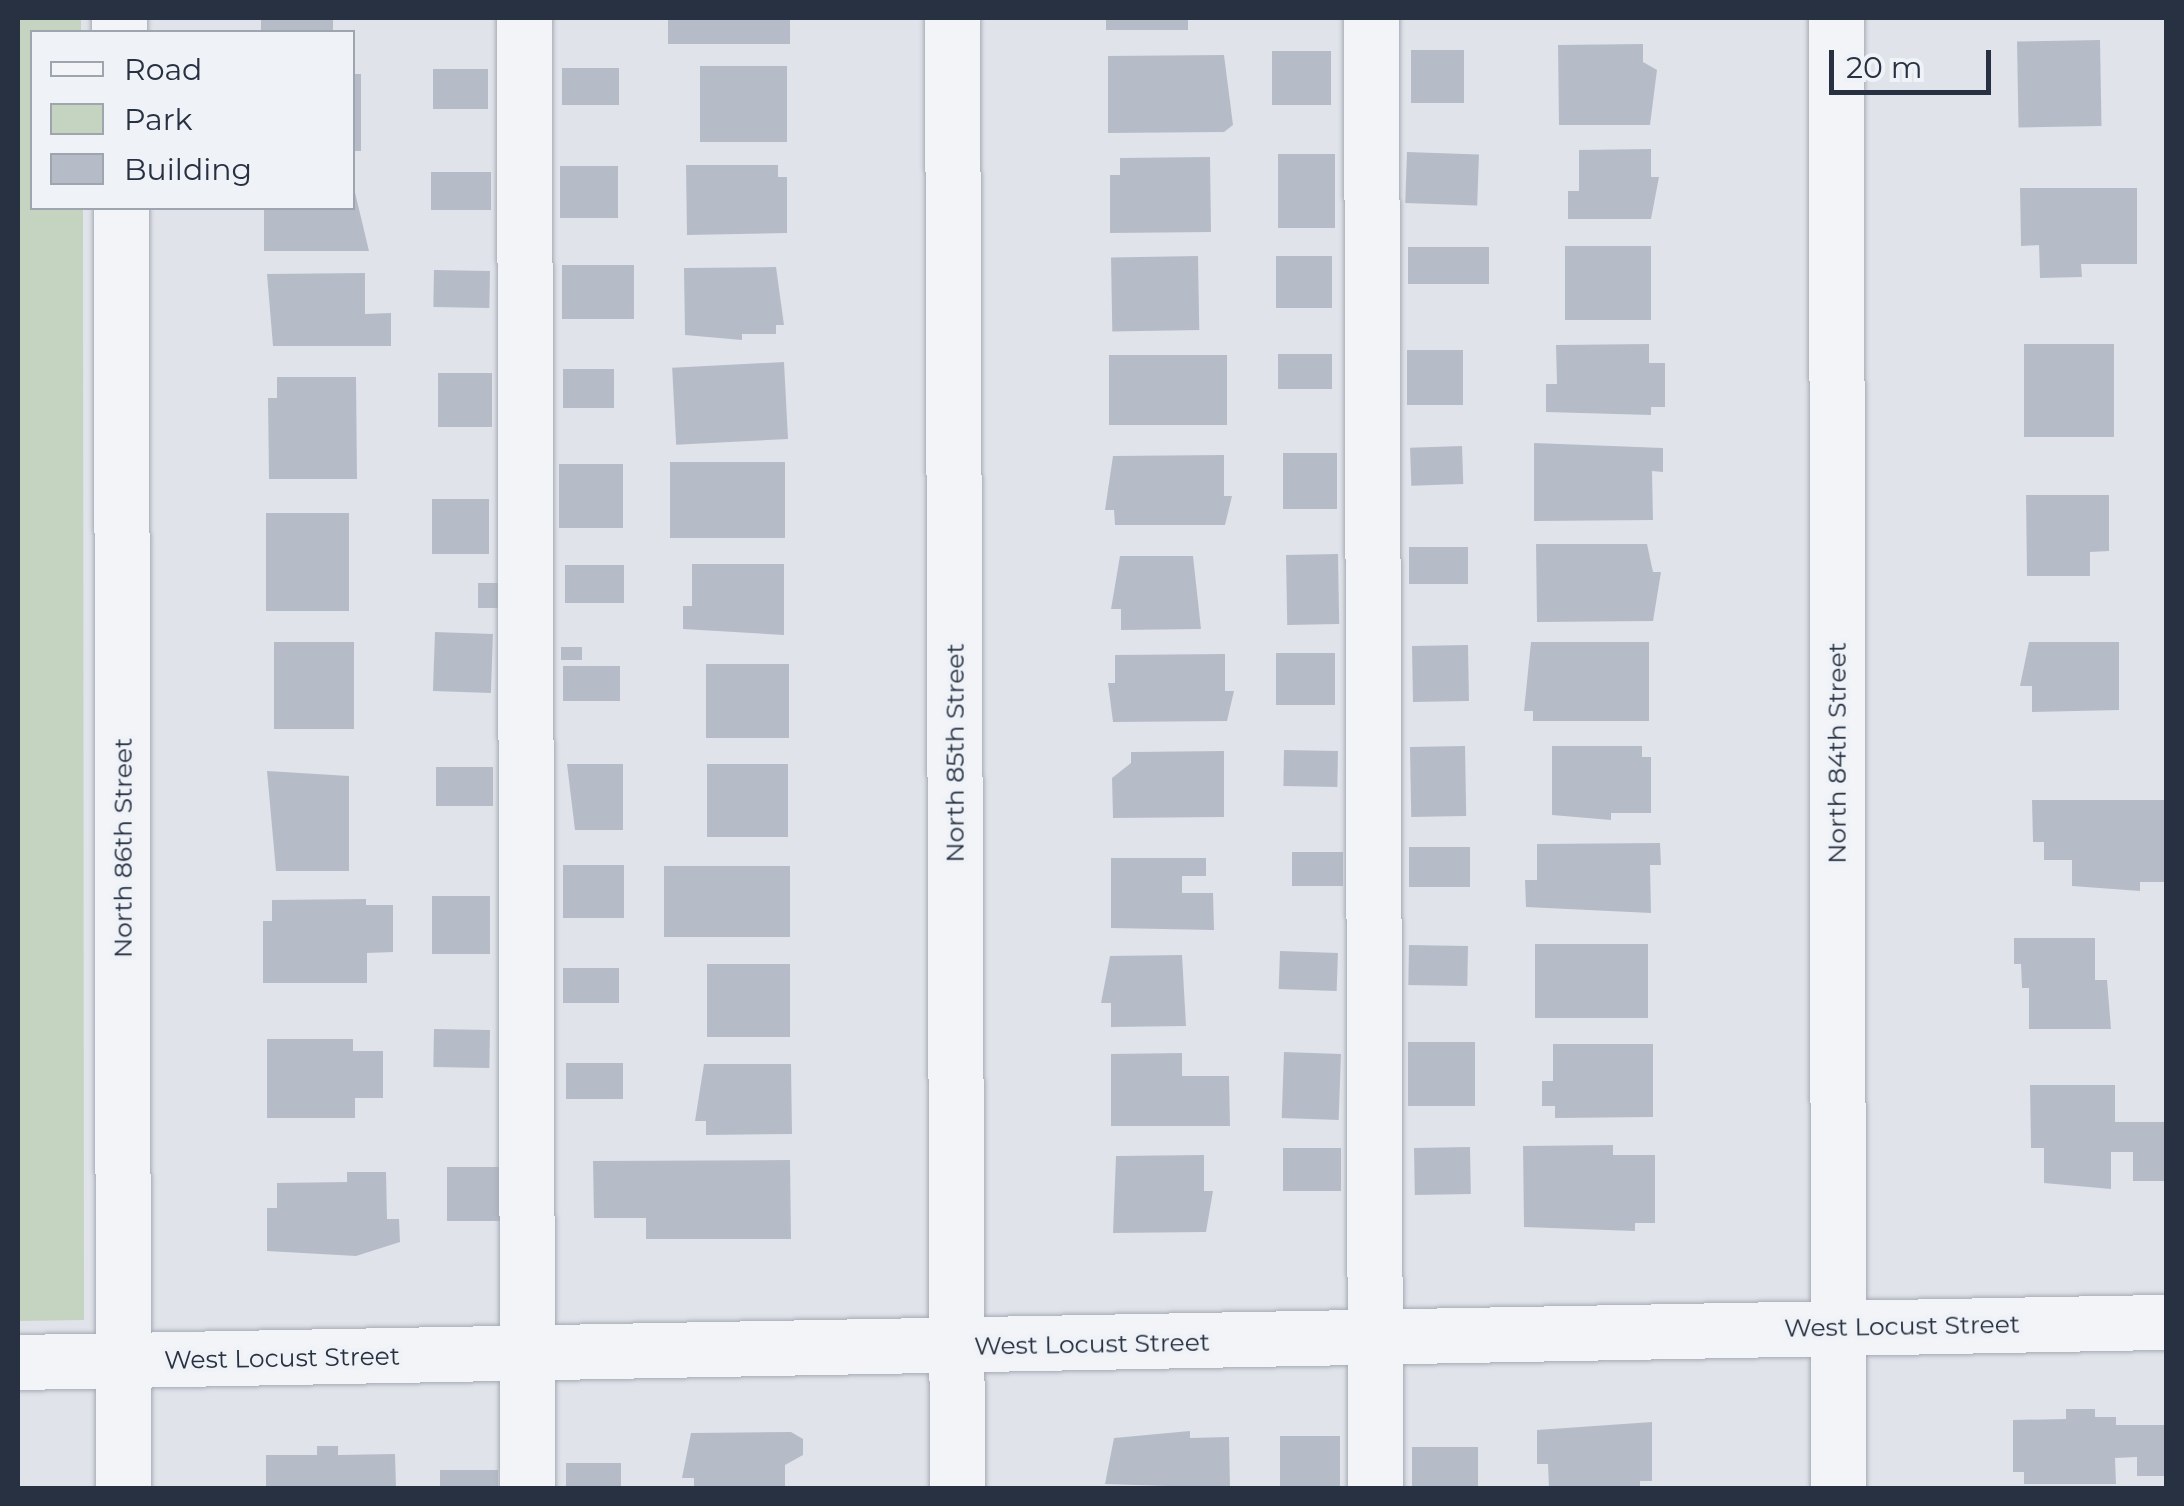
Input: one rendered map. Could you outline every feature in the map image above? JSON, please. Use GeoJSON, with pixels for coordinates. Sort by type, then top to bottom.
{"type":"FeatureCollection","features":[{"type":"Feature","properties":{"kind":"street"},"geometry":{"type":"LineString","coordinates":[[524,18],[526,1488]]}},
{"type":"Feature","properties":{"kind":"street","name":"North 85th Street"},"geometry":{"type":"LineString","coordinates":[[952,18],[956,1488]]}},
{"type":"Feature","properties":{"kind":"street"},"geometry":{"type":"LineString","coordinates":[[1371,18],[1375,1488]]}},
{"type":"Feature","properties":{"kind":"street","name":"North 84th Street"},"geometry":{"type":"LineString","coordinates":[[1836,18],[1838,1488]]}},
{"type":"Feature","properties":{"kind":"street","name":"North 86th Street"},"geometry":{"type":"LineString","coordinates":[[121,210],[124,1488]]}},
{"type":"Feature","properties":{"kind":"street","name":"West Locust Street"},"geometry":{"type":"LineString","coordinates":[[18,1362],[2166,1322]]}},
{"type":"Feature","properties":{"kind":"green space"},"geometry":{"type":"Polygon","coordinates":[[[18,18],[81,18],[81,30],[30,30],[30,210],[83,210],[84,1320],[18,1321],[18,18]]]}},
{"type":"Feature","properties":{"kind":"building"},"geometry":{"type":"Polygon","coordinates":[[[261,18],[333,18],[333,30],[261,30],[261,18]]]}},
{"type":"Feature","properties":{"kind":"building"},"geometry":{"type":"Polygon","coordinates":[[[668,18],[790,18],[790,44],[668,44],[668,18]]]}},
{"type":"Feature","properties":{"kind":"building"},"geometry":{"type":"Polygon","coordinates":[[[1106,18],[1188,18],[1188,30],[1106,30],[1106,18]]]}},
{"type":"Feature","properties":{"kind":"building"},"geometry":{"type":"Polygon","coordinates":[[[2100,40],[2102,126],[2019,127],[2017,41],[2100,40]]]}},
{"type":"Feature","properties":{"kind":"building"},"geometry":{"type":"Polygon","coordinates":[[[1643,44],[1643,62],[1657,70],[1650,125],[1559,125],[1558,45],[1643,44]]]}},
{"type":"Feature","properties":{"kind":"building"},"geometry":{"type":"Polygon","coordinates":[[[1411,50],[1464,50],[1464,103],[1411,103],[1411,50]]]}},
{"type":"Feature","properties":{"kind":"building"},"geometry":{"type":"Polygon","coordinates":[[[1272,51],[1331,51],[1331,105],[1272,105],[1272,51]]]}},
{"type":"Feature","properties":{"kind":"building"},"geometry":{"type":"Polygon","coordinates":[[[1224,55],[1233,125],[1224,132],[1108,133],[1108,56],[1224,55]]]}},
{"type":"Feature","properties":{"kind":"building"},"geometry":{"type":"Polygon","coordinates":[[[700,66],[787,66],[787,142],[700,142],[700,66]]]}},
{"type":"Feature","properties":{"kind":"building"},"geometry":{"type":"Polygon","coordinates":[[[562,68],[619,68],[619,105],[562,105],[562,68]]]}},
{"type":"Feature","properties":{"kind":"building"},"geometry":{"type":"Polygon","coordinates":[[[433,69],[488,69],[488,109],[433,109],[433,69]]]}},
{"type":"Feature","properties":{"kind":"building"},"geometry":{"type":"Polygon","coordinates":[[[355,74],[361,74],[361,151],[355,151],[355,74]]]}},
{"type":"Feature","properties":{"kind":"building"},"geometry":{"type":"Polygon","coordinates":[[[1651,149],[1651,177],[1659,177],[1651,219],[1568,219],[1568,191],[1579,191],[1579,150],[1651,149]]]}},
{"type":"Feature","properties":{"kind":"building"},"geometry":{"type":"Polygon","coordinates":[[[1407,152],[1479,155],[1477,205],[1405,203],[1407,152]]]}},
{"type":"Feature","properties":{"kind":"building"},"geometry":{"type":"Polygon","coordinates":[[[1278,154],[1335,154],[1335,228],[1278,228],[1278,154]]]}},
{"type":"Feature","properties":{"kind":"building"},"geometry":{"type":"Polygon","coordinates":[[[1210,157],[1211,232],[1110,233],[1110,175],[1120,175],[1120,158],[1210,157]]]}},
{"type":"Feature","properties":{"kind":"building"},"geometry":{"type":"Polygon","coordinates":[[[686,165],[778,165],[778,177],[787,177],[787,233],[687,235],[686,165]]]}},
{"type":"Feature","properties":{"kind":"building"},"geometry":{"type":"Polygon","coordinates":[[[560,166],[618,166],[618,218],[560,218],[560,166]]]}},
{"type":"Feature","properties":{"kind":"building"},"geometry":{"type":"Polygon","coordinates":[[[431,172],[491,172],[491,210],[431,210],[431,172]]]}},
{"type":"Feature","properties":{"kind":"building"},"geometry":{"type":"Polygon","coordinates":[[[2020,188],[2137,188],[2137,264],[2081,264],[2082,277],[2040,278],[2039,245],[2021,246],[2020,188]]]}},
{"type":"Feature","properties":{"kind":"building"},"geometry":{"type":"Polygon","coordinates":[[[355,193],[369,251],[264,251],[264,210],[355,210],[355,193]]]}},
{"type":"Feature","properties":{"kind":"building"},"geometry":{"type":"Polygon","coordinates":[[[1565,246],[1651,246],[1651,320],[1565,320],[1565,246]]]}},
{"type":"Feature","properties":{"kind":"building"},"geometry":{"type":"Polygon","coordinates":[[[1408,247],[1489,247],[1489,284],[1408,284],[1408,247]]]}},
{"type":"Feature","properties":{"kind":"building"},"geometry":{"type":"Polygon","coordinates":[[[1198,256],[1199,330],[1112,332],[1111,258],[1198,256]]]}},
{"type":"Feature","properties":{"kind":"building"},"geometry":{"type":"Polygon","coordinates":[[[1276,256],[1332,256],[1332,308],[1276,308],[1276,256]]]}},
{"type":"Feature","properties":{"kind":"building"},"geometry":{"type":"Polygon","coordinates":[[[562,265],[634,265],[634,319],[562,319],[562,265]]]}},
{"type":"Feature","properties":{"kind":"building"},"geometry":{"type":"Polygon","coordinates":[[[776,267],[784,325],[776,325],[776,334],[742,334],[742,340],[685,335],[684,268],[776,267]]]}},
{"type":"Feature","properties":{"kind":"building"},"geometry":{"type":"Polygon","coordinates":[[[434,270],[490,271],[489,308],[433,307],[434,270]]]}},
{"type":"Feature","properties":{"kind":"building"},"geometry":{"type":"Polygon","coordinates":[[[365,273],[365,314],[391,313],[391,346],[273,346],[267,274],[365,273]]]}},
{"type":"Feature","properties":{"kind":"building"},"geometry":{"type":"Polygon","coordinates":[[[1649,344],[1649,363],[1665,363],[1665,407],[1651,407],[1651,415],[1546,412],[1546,384],[1557,384],[1556,345],[1649,344]]]}},
{"type":"Feature","properties":{"kind":"building"},"geometry":{"type":"Polygon","coordinates":[[[2024,344],[2114,344],[2114,437],[2024,437],[2024,344]]]}},
{"type":"Feature","properties":{"kind":"building"},"geometry":{"type":"Polygon","coordinates":[[[1407,350],[1463,350],[1463,405],[1407,405],[1407,350]]]}},
{"type":"Feature","properties":{"kind":"building"},"geometry":{"type":"Polygon","coordinates":[[[1278,354],[1332,354],[1332,389],[1278,389],[1278,354]]]}},
{"type":"Feature","properties":{"kind":"building"},"geometry":{"type":"Polygon","coordinates":[[[1109,355],[1227,355],[1227,425],[1109,425],[1109,355]]]}},
{"type":"Feature","properties":{"kind":"building"},"geometry":{"type":"Polygon","coordinates":[[[784,362],[788,439],[676,445],[672,368],[784,362]]]}},
{"type":"Feature","properties":{"kind":"building"},"geometry":{"type":"Polygon","coordinates":[[[563,369],[614,369],[614,408],[563,408],[563,369]]]}},
{"type":"Feature","properties":{"kind":"building"},"geometry":{"type":"Polygon","coordinates":[[[438,373],[492,373],[492,427],[438,427],[438,373]]]}},
{"type":"Feature","properties":{"kind":"building"},"geometry":{"type":"Polygon","coordinates":[[[277,377],[356,377],[357,479],[269,479],[268,398],[277,398],[277,377]]]}},
{"type":"Feature","properties":{"kind":"building"},"geometry":{"type":"Polygon","coordinates":[[[1534,443],[1663,448],[1663,472],[1652,471],[1653,520],[1534,521],[1534,443]]]}},
{"type":"Feature","properties":{"kind":"building"},"geometry":{"type":"Polygon","coordinates":[[[1462,446],[1463,484],[1411,486],[1410,448],[1462,446]]]}},
{"type":"Feature","properties":{"kind":"building"},"geometry":{"type":"Polygon","coordinates":[[[1283,453],[1337,453],[1337,509],[1283,509],[1283,453]]]}},
{"type":"Feature","properties":{"kind":"building"},"geometry":{"type":"Polygon","coordinates":[[[1224,455],[1224,496],[1232,496],[1225,525],[1115,525],[1114,510],[1105,510],[1113,456],[1224,455]]]}},
{"type":"Feature","properties":{"kind":"building"},"geometry":{"type":"Polygon","coordinates":[[[670,462],[785,462],[785,538],[670,538],[670,462]]]}},
{"type":"Feature","properties":{"kind":"building"},"geometry":{"type":"Polygon","coordinates":[[[559,464],[623,464],[623,528],[559,528],[559,464]]]}},
{"type":"Feature","properties":{"kind":"building"},"geometry":{"type":"Polygon","coordinates":[[[2026,495],[2109,495],[2109,551],[2090,552],[2090,576],[2027,576],[2026,495]]]}},
{"type":"Feature","properties":{"kind":"building"},"geometry":{"type":"Polygon","coordinates":[[[432,499],[489,499],[489,554],[432,554],[432,499]]]}},
{"type":"Feature","properties":{"kind":"building"},"geometry":{"type":"Polygon","coordinates":[[[266,513],[349,513],[349,611],[266,611],[266,513]]]}},
{"type":"Feature","properties":{"kind":"building"},"geometry":{"type":"Polygon","coordinates":[[[1536,544],[1647,544],[1653,572],[1661,572],[1653,621],[1537,622],[1536,544]]]}},
{"type":"Feature","properties":{"kind":"building"},"geometry":{"type":"Polygon","coordinates":[[[1409,547],[1468,547],[1468,584],[1409,584],[1409,547]]]}},
{"type":"Feature","properties":{"kind":"building"},"geometry":{"type":"Polygon","coordinates":[[[1338,554],[1339,624],[1287,625],[1286,555],[1338,554]]]}},
{"type":"Feature","properties":{"kind":"building"},"geometry":{"type":"Polygon","coordinates":[[[1120,556],[1193,556],[1201,629],[1121,630],[1121,609],[1111,609],[1120,556]]]}},
{"type":"Feature","properties":{"kind":"building"},"geometry":{"type":"Polygon","coordinates":[[[692,564],[784,564],[784,635],[683,629],[683,606],[692,606],[692,564]]]}},
{"type":"Feature","properties":{"kind":"building"},"geometry":{"type":"Polygon","coordinates":[[[565,565],[624,565],[624,603],[565,603],[565,565]]]}},
{"type":"Feature","properties":{"kind":"building"},"geometry":{"type":"Polygon","coordinates":[[[478,583],[501,583],[501,608],[478,608],[478,583]]]}},
{"type":"Feature","properties":{"kind":"building"},"geometry":{"type":"Polygon","coordinates":[[[435,632],[493,634],[491,693],[433,691],[435,632]]]}},
{"type":"Feature","properties":{"kind":"building"},"geometry":{"type":"Polygon","coordinates":[[[274,642],[354,642],[354,729],[274,729],[274,642]]]}},
{"type":"Feature","properties":{"kind":"building"},"geometry":{"type":"Polygon","coordinates":[[[1531,642],[1649,642],[1649,721],[1533,721],[1533,711],[1524,711],[1531,642]]]}},
{"type":"Feature","properties":{"kind":"building"},"geometry":{"type":"Polygon","coordinates":[[[2029,642],[2119,642],[2119,710],[2032,712],[2032,686],[2020,686],[2029,642]]]}},
{"type":"Feature","properties":{"kind":"building"},"geometry":{"type":"Polygon","coordinates":[[[1468,645],[1469,701],[1413,702],[1412,646],[1468,645]]]}},
{"type":"Feature","properties":{"kind":"building"},"geometry":{"type":"Polygon","coordinates":[[[561,647],[582,647],[582,660],[561,660],[561,647]]]}},
{"type":"Feature","properties":{"kind":"building"},"geometry":{"type":"Polygon","coordinates":[[[1276,653],[1335,653],[1335,705],[1276,705],[1276,653]]]}},
{"type":"Feature","properties":{"kind":"building"},"geometry":{"type":"Polygon","coordinates":[[[1225,654],[1225,691],[1234,691],[1227,721],[1113,722],[1108,683],[1115,683],[1115,655],[1225,654]]]}},
{"type":"Feature","properties":{"kind":"building"},"geometry":{"type":"Polygon","coordinates":[[[706,664],[789,664],[789,738],[706,738],[706,664]]]}},
{"type":"Feature","properties":{"kind":"building"},"geometry":{"type":"Polygon","coordinates":[[[563,666],[620,666],[620,701],[563,701],[563,666]]]}},
{"type":"Feature","properties":{"kind":"building"},"geometry":{"type":"Polygon","coordinates":[[[1465,746],[1466,816],[1411,817],[1410,747],[1465,746]]]}},
{"type":"Feature","properties":{"kind":"building"},"geometry":{"type":"Polygon","coordinates":[[[1552,746],[1642,746],[1642,757],[1651,757],[1651,813],[1611,813],[1611,820],[1552,815],[1552,746]]]}},
{"type":"Feature","properties":{"kind":"building"},"geometry":{"type":"Polygon","coordinates":[[[1284,750],[1338,751],[1337,787],[1283,786],[1284,750]]]}},
{"type":"Feature","properties":{"kind":"building"},"geometry":{"type":"Polygon","coordinates":[[[1224,751],[1224,817],[1113,818],[1112,778],[1131,763],[1131,752],[1224,751]]]}},
{"type":"Feature","properties":{"kind":"building"},"geometry":{"type":"Polygon","coordinates":[[[567,764],[623,764],[623,830],[575,830],[567,764]]]}},
{"type":"Feature","properties":{"kind":"building"},"geometry":{"type":"Polygon","coordinates":[[[707,764],[788,764],[788,837],[707,837],[707,764]]]}},
{"type":"Feature","properties":{"kind":"building"},"geometry":{"type":"Polygon","coordinates":[[[436,767],[493,767],[493,806],[436,806],[436,767]]]}},
{"type":"Feature","properties":{"kind":"building"},"geometry":{"type":"Polygon","coordinates":[[[267,771],[349,776],[349,871],[276,871],[267,771]]]}},
{"type":"Feature","properties":{"kind":"building"},"geometry":{"type":"Polygon","coordinates":[[[2032,800],[2166,800],[2166,882],[2140,882],[2140,891],[2072,886],[2072,860],[2044,860],[2044,842],[2033,842],[2032,800]]]}},
{"type":"Feature","properties":{"kind":"building"},"geometry":{"type":"Polygon","coordinates":[[[1660,843],[1661,865],[1650,865],[1651,913],[1526,907],[1525,880],[1537,880],[1537,844],[1660,843]]]}},
{"type":"Feature","properties":{"kind":"building"},"geometry":{"type":"Polygon","coordinates":[[[1409,847],[1470,847],[1470,887],[1409,887],[1409,847]]]}},
{"type":"Feature","properties":{"kind":"building"},"geometry":{"type":"Polygon","coordinates":[[[1292,852],[1343,852],[1343,886],[1292,886],[1292,852]]]}},
{"type":"Feature","properties":{"kind":"building"},"geometry":{"type":"Polygon","coordinates":[[[1111,858],[1206,858],[1206,876],[1182,876],[1182,893],[1213,893],[1214,930],[1111,928],[1111,858]]]}},
{"type":"Feature","properties":{"kind":"building"},"geometry":{"type":"Polygon","coordinates":[[[563,865],[624,865],[624,918],[563,918],[563,865]]]}},
{"type":"Feature","properties":{"kind":"building"},"geometry":{"type":"Polygon","coordinates":[[[664,866],[790,866],[790,937],[664,937],[664,866]]]}},
{"type":"Feature","properties":{"kind":"building"},"geometry":{"type":"Polygon","coordinates":[[[432,896],[490,896],[490,954],[432,954],[432,896]]]}},
{"type":"Feature","properties":{"kind":"building"},"geometry":{"type":"Polygon","coordinates":[[[366,899],[366,905],[393,905],[393,952],[367,953],[367,983],[263,983],[263,921],[272,921],[272,900],[366,899]]]}},
{"type":"Feature","properties":{"kind":"building"},"geometry":{"type":"Polygon","coordinates":[[[2014,938],[2095,938],[2095,980],[2107,980],[2111,1029],[2029,1029],[2029,988],[2022,988],[2021,964],[2014,964],[2014,938]]]}},
{"type":"Feature","properties":{"kind":"building"},"geometry":{"type":"Polygon","coordinates":[[[1535,944],[1648,944],[1648,1018],[1535,1018],[1535,944]]]}},
{"type":"Feature","properties":{"kind":"building"},"geometry":{"type":"Polygon","coordinates":[[[1409,945],[1468,946],[1467,986],[1408,985],[1409,945]]]}},
{"type":"Feature","properties":{"kind":"building"},"geometry":{"type":"Polygon","coordinates":[[[1280,951],[1338,953],[1337,991],[1279,989],[1280,951]]]}},
{"type":"Feature","properties":{"kind":"building"},"geometry":{"type":"Polygon","coordinates":[[[1182,955],[1186,1026],[1111,1027],[1111,1003],[1101,1003],[1110,956],[1182,955]]]}},
{"type":"Feature","properties":{"kind":"building"},"geometry":{"type":"Polygon","coordinates":[[[707,964],[790,964],[790,1037],[707,1037],[707,964]]]}},
{"type":"Feature","properties":{"kind":"building"},"geometry":{"type":"Polygon","coordinates":[[[563,968],[619,968],[619,1003],[563,1003],[563,968]]]}},
{"type":"Feature","properties":{"kind":"building"},"geometry":{"type":"Polygon","coordinates":[[[434,1029],[490,1030],[489,1068],[433,1067],[434,1029]]]}},
{"type":"Feature","properties":{"kind":"building"},"geometry":{"type":"Polygon","coordinates":[[[267,1039],[353,1039],[353,1051],[383,1051],[383,1098],[355,1098],[355,1118],[267,1118],[267,1039]]]}},
{"type":"Feature","properties":{"kind":"building"},"geometry":{"type":"Polygon","coordinates":[[[1408,1042],[1475,1042],[1475,1106],[1408,1106],[1408,1042]]]}},
{"type":"Feature","properties":{"kind":"building"},"geometry":{"type":"Polygon","coordinates":[[[1553,1044],[1653,1044],[1653,1117],[1555,1118],[1555,1106],[1542,1106],[1542,1081],[1553,1081],[1553,1044]]]}},
{"type":"Feature","properties":{"kind":"building"},"geometry":{"type":"Polygon","coordinates":[[[1284,1052],[1341,1054],[1339,1120],[1282,1118],[1284,1052]]]}},
{"type":"Feature","properties":{"kind":"building"},"geometry":{"type":"Polygon","coordinates":[[[1182,1053],[1182,1076],[1229,1076],[1230,1126],[1111,1126],[1111,1054],[1182,1053]]]}},
{"type":"Feature","properties":{"kind":"building"},"geometry":{"type":"Polygon","coordinates":[[[566,1063],[623,1063],[623,1099],[566,1099],[566,1063]]]}},
{"type":"Feature","properties":{"kind":"building"},"geometry":{"type":"Polygon","coordinates":[[[704,1064],[791,1064],[792,1134],[706,1135],[706,1121],[695,1121],[704,1064]]]}},
{"type":"Feature","properties":{"kind":"building"},"geometry":{"type":"Polygon","coordinates":[[[2030,1085],[2115,1085],[2115,1122],[2166,1122],[2166,1181],[2133,1181],[2133,1152],[2111,1152],[2111,1189],[2044,1183],[2044,1148],[2031,1148],[2030,1085]]]}},
{"type":"Feature","properties":{"kind":"building"},"geometry":{"type":"Polygon","coordinates":[[[1613,1145],[1613,1155],[1655,1155],[1655,1223],[1635,1223],[1635,1231],[1524,1227],[1523,1146],[1613,1145]]]}},
{"type":"Feature","properties":{"kind":"building"},"geometry":{"type":"Polygon","coordinates":[[[1470,1147],[1471,1194],[1415,1195],[1414,1148],[1470,1147]]]}},
{"type":"Feature","properties":{"kind":"building"},"geometry":{"type":"Polygon","coordinates":[[[1283,1148],[1341,1148],[1341,1191],[1283,1191],[1283,1148]]]}},
{"type":"Feature","properties":{"kind":"building"},"geometry":{"type":"Polygon","coordinates":[[[1204,1155],[1204,1191],[1213,1191],[1206,1232],[1113,1233],[1116,1156],[1204,1155]]]}},
{"type":"Feature","properties":{"kind":"building"},"geometry":{"type":"Polygon","coordinates":[[[790,1160],[791,1239],[646,1239],[646,1218],[594,1218],[593,1161],[790,1160]]]}},
{"type":"Feature","properties":{"kind":"building"},"geometry":{"type":"Polygon","coordinates":[[[447,1167],[502,1167],[502,1221],[447,1221],[447,1167]]]}},
{"type":"Feature","properties":{"kind":"building"},"geometry":{"type":"Polygon","coordinates":[[[347,1172],[386,1172],[387,1219],[399,1219],[400,1242],[356,1256],[267,1251],[267,1208],[277,1208],[277,1183],[347,1182],[347,1172]]]}},
{"type":"Feature","properties":{"kind":"building"},"geometry":{"type":"Polygon","coordinates":[[[2066,1409],[2095,1409],[2095,1417],[2116,1417],[2116,1425],[2166,1425],[2166,1476],[2137,1476],[2137,1457],[2115,1458],[2116,1484],[2024,1484],[2024,1472],[2013,1472],[2013,1420],[2066,1419],[2066,1409]]]}},
{"type":"Feature","properties":{"kind":"building"},"geometry":{"type":"Polygon","coordinates":[[[1652,1422],[1652,1481],[1640,1481],[1640,1488],[1549,1488],[1548,1464],[1537,1464],[1537,1430],[1652,1422]]]}},
{"type":"Feature","properties":{"kind":"building"},"geometry":{"type":"Polygon","coordinates":[[[1190,1431],[1190,1438],[1229,1437],[1230,1488],[1105,1484],[1114,1438],[1190,1431]]]}},
{"type":"Feature","properties":{"kind":"building"},"geometry":{"type":"Polygon","coordinates":[[[791,1432],[803,1439],[803,1455],[785,1465],[785,1488],[694,1488],[694,1478],[682,1478],[691,1433],[791,1432]]]}},
{"type":"Feature","properties":{"kind":"building"},"geometry":{"type":"Polygon","coordinates":[[[1280,1436],[1340,1436],[1340,1488],[1280,1488],[1280,1436]]]}},
{"type":"Feature","properties":{"kind":"building"},"geometry":{"type":"Polygon","coordinates":[[[317,1446],[338,1446],[338,1455],[395,1454],[396,1488],[266,1488],[266,1455],[317,1455],[317,1446]]]}},
{"type":"Feature","properties":{"kind":"building"},"geometry":{"type":"Polygon","coordinates":[[[1412,1447],[1478,1447],[1478,1488],[1412,1488],[1412,1447]]]}},
{"type":"Feature","properties":{"kind":"building"},"geometry":{"type":"Polygon","coordinates":[[[566,1463],[621,1463],[621,1488],[566,1488],[566,1463]]]}},
{"type":"Feature","properties":{"kind":"building"},"geometry":{"type":"Polygon","coordinates":[[[440,1470],[498,1470],[498,1488],[440,1488],[440,1470]]]}}]}
